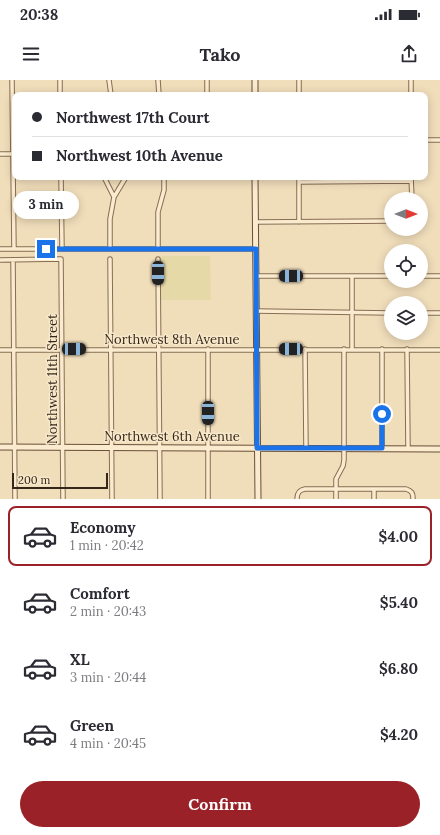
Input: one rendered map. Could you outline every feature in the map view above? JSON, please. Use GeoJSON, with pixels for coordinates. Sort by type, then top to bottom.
{"type":"FeatureCollection","features":[{"type":"Feature","properties":{"kind":"street"},"geometry":{"type":"LineString","coordinates":[[12,80],[12,92]]}},
{"type":"Feature","properties":{"kind":"street"},"geometry":{"type":"LineString","coordinates":[[60,80],[60,92]]}},
{"type":"Feature","properties":{"kind":"street"},"geometry":{"type":"LineString","coordinates":[[109,80],[111,92]]}},
{"type":"Feature","properties":{"kind":"street"},"geometry":{"type":"LineString","coordinates":[[158,80],[159,92]]}},
{"type":"Feature","properties":{"kind":"street"},"geometry":{"type":"LineString","coordinates":[[207,80],[207,92]]}},
{"type":"Feature","properties":{"kind":"street"},"geometry":{"type":"LineString","coordinates":[[255,80],[255,92]]}},
{"type":"Feature","properties":{"kind":"street"},"geometry":{"type":"LineString","coordinates":[[299,80],[299,92]]}},
{"type":"Feature","properties":{"kind":"street"},"geometry":{"type":"LineString","coordinates":[[411,92],[412,80]]}},
{"type":"Feature","properties":{"kind":"street"},"geometry":{"type":"LineString","coordinates":[[428,140],[440,140]]}},
{"type":"Feature","properties":{"kind":"street"},"geometry":{"type":"LineString","coordinates":[[0,154],[12,154]]}},
{"type":"Feature","properties":{"kind":"street"},"geometry":{"type":"LineString","coordinates":[[14,180],[14,248]]}},
{"type":"Feature","properties":{"kind":"street"},"geometry":{"type":"LineString","coordinates":[[61,180],[62,249]]}},
{"type":"Feature","properties":{"kind":"street"},"geometry":{"type":"LineString","coordinates":[[106,180],[114,197]]}},
{"type":"Feature","properties":{"kind":"street"},"geometry":{"type":"LineString","coordinates":[[110,249],[110,219],[114,197],[124,180]]}},
{"type":"Feature","properties":{"kind":"street"},"geometry":{"type":"LineString","coordinates":[[158,249],[158,212],[164,190],[164,180]]}},
{"type":"Feature","properties":{"kind":"street"},"geometry":{"type":"LineString","coordinates":[[255,180],[258,499]]}},
{"type":"Feature","properties":{"kind":"street"},"geometry":{"type":"LineString","coordinates":[[299,222],[299,182],[374,180]]}},
{"type":"Feature","properties":{"kind":"street"},"geometry":{"type":"LineString","coordinates":[[411,180],[412,192]]}},
{"type":"Feature","properties":{"kind":"street"},"geometry":{"type":"LineString","coordinates":[[256,222],[384,221]]}},
{"type":"Feature","properties":{"kind":"street"},"geometry":{"type":"LineString","coordinates":[[0,248],[256,249]]}},
{"type":"Feature","properties":{"kind":"street","name":"Northwest 11th Street"},"geometry":{"type":"LineString","coordinates":[[13,260],[61,259],[63,499]]}},
{"type":"Feature","properties":{"kind":"street"},"geometry":{"type":"LineString","coordinates":[[110,259],[112,499]]}},
{"type":"Feature","properties":{"kind":"street"},"geometry":{"type":"LineString","coordinates":[[158,259],[160,499]]}},
{"type":"Feature","properties":{"kind":"street"},"geometry":{"type":"LineString","coordinates":[[0,260],[13,260],[15,499]]}},
{"type":"Feature","properties":{"kind":"street"},"geometry":{"type":"LineString","coordinates":[[256,276],[384,276]]}},
{"type":"Feature","properties":{"kind":"street"},"geometry":{"type":"LineString","coordinates":[[352,276],[352,349]]}},
{"type":"Feature","properties":{"kind":"street"},"geometry":{"type":"LineString","coordinates":[[428,276],[440,276]]}},
{"type":"Feature","properties":{"kind":"street"},"geometry":{"type":"LineString","coordinates":[[256,311],[384,313]]}},
{"type":"Feature","properties":{"kind":"street"},"geometry":{"type":"LineString","coordinates":[[428,313],[440,313]]}},
{"type":"Feature","properties":{"kind":"street"},"geometry":{"type":"LineString","coordinates":[[208,349],[208,499]]}},
{"type":"Feature","properties":{"kind":"street"},"geometry":{"type":"LineString","coordinates":[[305,349],[306,448]]}},
{"type":"Feature","properties":{"kind":"street"},"geometry":{"type":"LineString","coordinates":[[336,499],[336,479],[342,466],[344,448],[344,349]]}},
{"type":"Feature","properties":{"kind":"street"},"geometry":{"type":"LineString","coordinates":[[382,349],[382,448]]}},
{"type":"Feature","properties":{"kind":"street"},"geometry":{"type":"LineString","coordinates":[[407,349],[408,448]]}},
{"type":"Feature","properties":{"kind":"street","name":"Northwest 8th Avenue"},"geometry":{"type":"LineString","coordinates":[[0,350],[440,350]]}},
{"type":"Feature","properties":{"kind":"street","name":"Northwest 6th Avenue"},"geometry":{"type":"LineString","coordinates":[[0,447],[440,448]]}},
{"type":"Feature","properties":{"kind":"street"},"geometry":{"type":"LineString","coordinates":[[297,499],[297,494],[300,490],[305,488],[406,489],[411,491],[413,494],[413,499]]}},
{"type":"Feature","properties":{"kind":"street"},"geometry":{"type":"LineString","coordinates":[[374,489],[374,499]]}},
{"type":"Feature","properties":{"kind":"shaded area"},"geometry":{"type":"Polygon","coordinates":[[[161,256],[210,256],[211,300],[161,300],[161,256]]]}},
{"type":"Feature","properties":{"kind":"route"},"geometry":{"type":"LineString","coordinates":[[46,249],[256,249],[257,448],[382,448],[382,414]]}}]}
